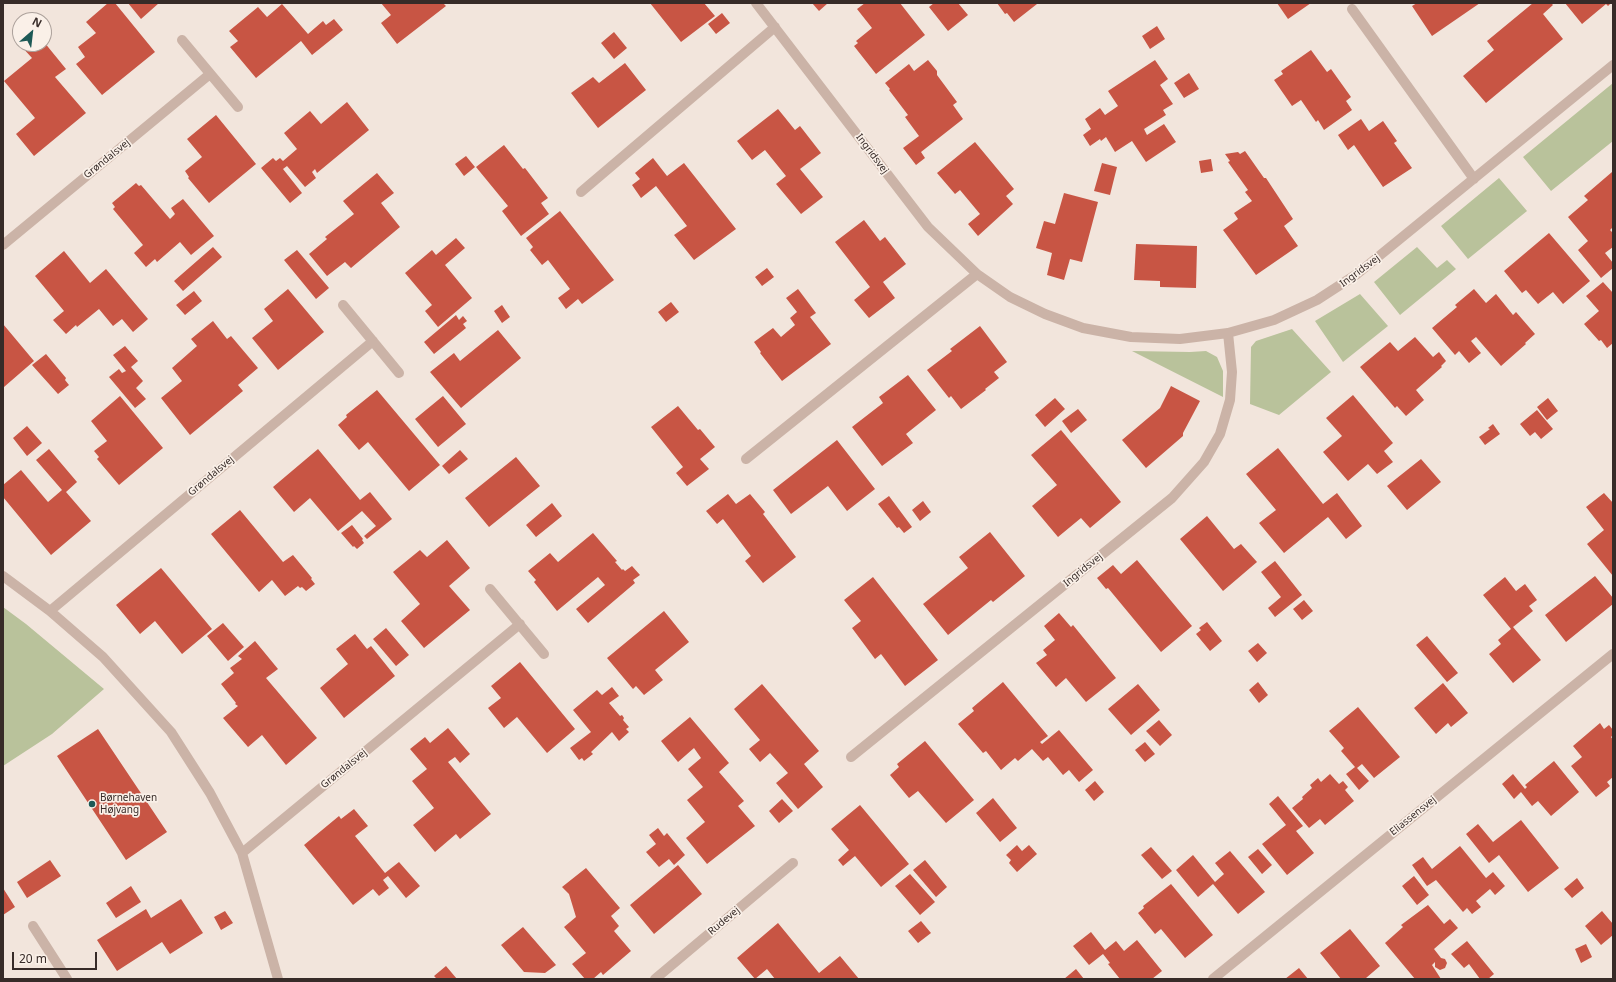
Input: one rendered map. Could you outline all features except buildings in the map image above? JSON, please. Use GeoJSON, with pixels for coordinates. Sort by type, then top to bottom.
{"type":"FeatureCollection","features":[{"type":"Feature","properties":{"kind":"street","name":"Ingridsvej"},"geometry":{"type":"LineString","coordinates":[[756,3],[928,227],[977,274],[1010,297],[1045,314],[1082,328],[1131,337],[1180,339],[1228,333],[1274,320],[1317,300],[1357,274],[1613,65]]}},
{"type":"Feature","properties":{"kind":"street"},"geometry":{"type":"LineString","coordinates":[[1352,9],[1474,179]]}},
{"type":"Feature","properties":{"kind":"street"},"geometry":{"type":"LineString","coordinates":[[581,192],[775,27]]}},
{"type":"Feature","properties":{"kind":"street"},"geometry":{"type":"LineString","coordinates":[[182,40],[238,107]]}},
{"type":"Feature","properties":{"kind":"street","name":"Grøndalsvej"},"geometry":{"type":"LineString","coordinates":[[3,245],[210,74]]}},
{"type":"Feature","properties":{"kind":"street"},"geometry":{"type":"LineString","coordinates":[[746,459],[977,274]]}},
{"type":"Feature","properties":{"kind":"street"},"geometry":{"type":"LineString","coordinates":[[343,305],[399,373]]}},
{"type":"Feature","properties":{"kind":"street","name":"Ingridsvej"},"geometry":{"type":"LineString","coordinates":[[851,757],[1172,498],[1204,462],[1220,434],[1230,400],[1232,372],[1228,333]]}},
{"type":"Feature","properties":{"kind":"street","name":"Grøndalsvej"},"geometry":{"type":"LineString","coordinates":[[50,610],[373,341]]}},
{"type":"Feature","properties":{"kind":"street"},"geometry":{"type":"LineString","coordinates":[[3,576],[50,610],[103,657],[172,732],[210,792],[242,853],[278,979]]}},
{"type":"Feature","properties":{"kind":"street"},"geometry":{"type":"LineString","coordinates":[[490,589],[544,654]]}},
{"type":"Feature","properties":{"kind":"street","name":"Grøndalsvej"},"geometry":{"type":"LineString","coordinates":[[242,853],[520,624]]}},
{"type":"Feature","properties":{"kind":"street","name":"Eliassensvej"},"geometry":{"type":"LineString","coordinates":[[1213,979],[1613,654]]}},
{"type":"Feature","properties":{"kind":"street","name":"Rudevej"},"geometry":{"type":"LineString","coordinates":[[654,979],[793,863]]}},
{"type":"Feature","properties":{"kind":"street"},"geometry":{"type":"LineString","coordinates":[[33,926],[67,979]]}},
{"type":"Feature","properties":{"kind":"green space"},"geometry":{"type":"Polygon","coordinates":[[[1613,83],[1613,141],[1551,191],[1523,157],[1613,83]]]}},
{"type":"Feature","properties":{"kind":"green space"},"geometry":{"type":"Polygon","coordinates":[[[1499,178],[1527,211],[1468,259],[1441,226],[1499,178]]]}},
{"type":"Feature","properties":{"kind":"green space"},"geometry":{"type":"Polygon","coordinates":[[[1417,247],[1437,268],[1447,260],[1456,269],[1400,315],[1374,282],[1417,247]]]}},
{"type":"Feature","properties":{"kind":"green space"},"geometry":{"type":"Polygon","coordinates":[[[1360,294],[1388,326],[1343,362],[1315,321],[1360,294]]]}},
{"type":"Feature","properties":{"kind":"green space"},"geometry":{"type":"Polygon","coordinates":[[[1292,329],[1331,372],[1279,415],[1250,404],[1251,347],[1256,341],[1292,329]]]}},
{"type":"Feature","properties":{"kind":"green space"},"geometry":{"type":"Polygon","coordinates":[[[1132,351],[1206,351],[1217,357],[1223,371],[1223,397],[1132,351]]]}},
{"type":"Feature","properties":{"kind":"green space"},"geometry":{"type":"Polygon","coordinates":[[[3,607],[26,624],[104,689],[52,734],[3,766],[3,607]]]}},
{"type":"Feature","properties":{"kind":"place","name":"Børnehaven Højvang"},"geometry":{"type":"Point","coordinates":[92,804]}}]}
